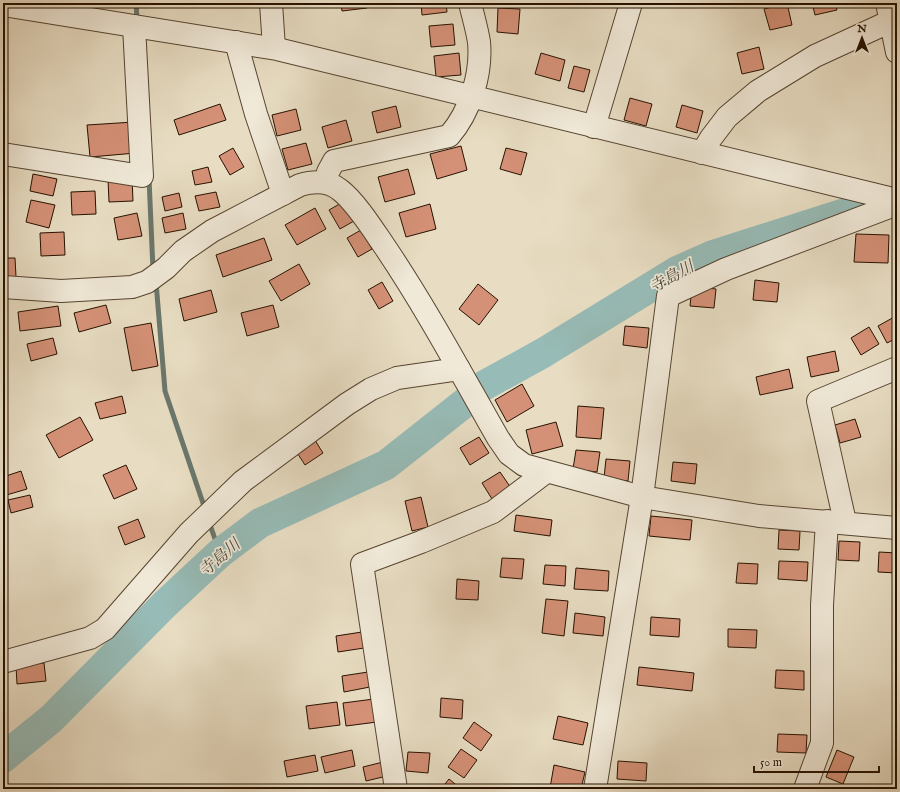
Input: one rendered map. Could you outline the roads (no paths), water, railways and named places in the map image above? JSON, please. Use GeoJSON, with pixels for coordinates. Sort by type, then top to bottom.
{"type":"FeatureCollection","features":[{"type":"Feature","properties":{"kind":"street"},"geometry":{"type":"LineString","coordinates":[[271,3],[274,48]]}},
{"type":"Feature","properties":{"kind":"street"},"geometry":{"type":"LineString","coordinates":[[326,182],[328,172],[334,161],[449,136],[460,123],[472,96],[479,62],[479,41],[470,3]]}},
{"type":"Feature","properties":{"kind":"street"},"geometry":{"type":"LineString","coordinates":[[594,127],[631,3]]}},
{"type":"Feature","properties":{"kind":"street"},"geometry":{"type":"LineString","coordinates":[[3,5],[274,48],[897,200]]}},
{"type":"Feature","properties":{"kind":"street"},"geometry":{"type":"LineString","coordinates":[[702,153],[727,117],[758,91],[889,12],[897,52]]}},
{"type":"Feature","properties":{"kind":"street"},"geometry":{"type":"LineString","coordinates":[[3,154],[142,176],[134,26]]}},
{"type":"Feature","properties":{"kind":"street"},"geometry":{"type":"LineString","coordinates":[[236,42],[256,114],[283,194]]}},
{"type":"Feature","properties":{"kind":"street"},"geometry":{"type":"LineString","coordinates":[[3,287],[61,291],[132,287],[147,282],[166,268],[183,251],[212,231],[300,185],[312,181],[326,182],[340,190],[366,219],[409,282],[498,438],[509,454],[524,465],[642,497],[759,516],[897,528]]}},
{"type":"Feature","properties":{"kind":"street"},"geometry":{"type":"LineString","coordinates":[[869,193],[897,184]]}},
{"type":"Feature","properties":{"kind":"street"},"geometry":{"type":"LineString","coordinates":[[595,789],[642,497],[668,296],[726,270],[897,204]]}},
{"type":"Feature","properties":{"kind":"street"},"geometry":{"type":"LineString","coordinates":[[805,789],[822,743],[822,605],[836,522],[818,401],[897,368]]}},
{"type":"Feature","properties":{"kind":"street"},"geometry":{"type":"LineString","coordinates":[[3,662],[90,638],[105,629],[189,532],[207,517],[243,481],[347,404],[371,389],[397,378],[459,369]]}},
{"type":"Feature","properties":{"kind":"street"},"geometry":{"type":"LineString","coordinates":[[396,789],[362,564],[421,542],[493,512],[546,472]]}},
{"type":"Feature","properties":{"kind":"waterway"},"geometry":{"type":"LineString","coordinates":[[136,3],[137,18]]}},
{"type":"Feature","properties":{"kind":"waterway"},"geometry":{"type":"LineString","coordinates":[[149,178],[153,270]]}},
{"type":"Feature","properties":{"kind":"waterway","name":"寺島川"},"geometry":{"type":"LineString","coordinates":[[485,385],[543,353],[677,271],[713,255],[873,204]]}},
{"type":"Feature","properties":{"kind":"waterway"},"geometry":{"type":"LineString","coordinates":[[156,282],[165,391],[205,509]]}},
{"type":"Feature","properties":{"kind":"waterway","name":"寺島川"},"geometry":{"type":"LineString","coordinates":[[3,758],[51,719],[164,605],[220,553],[260,523],[386,465],[467,401]]}},
{"type":"Feature","properties":{"kind":"waterway"},"geometry":{"type":"LineString","coordinates":[[209,522],[220,553]]}}]}
